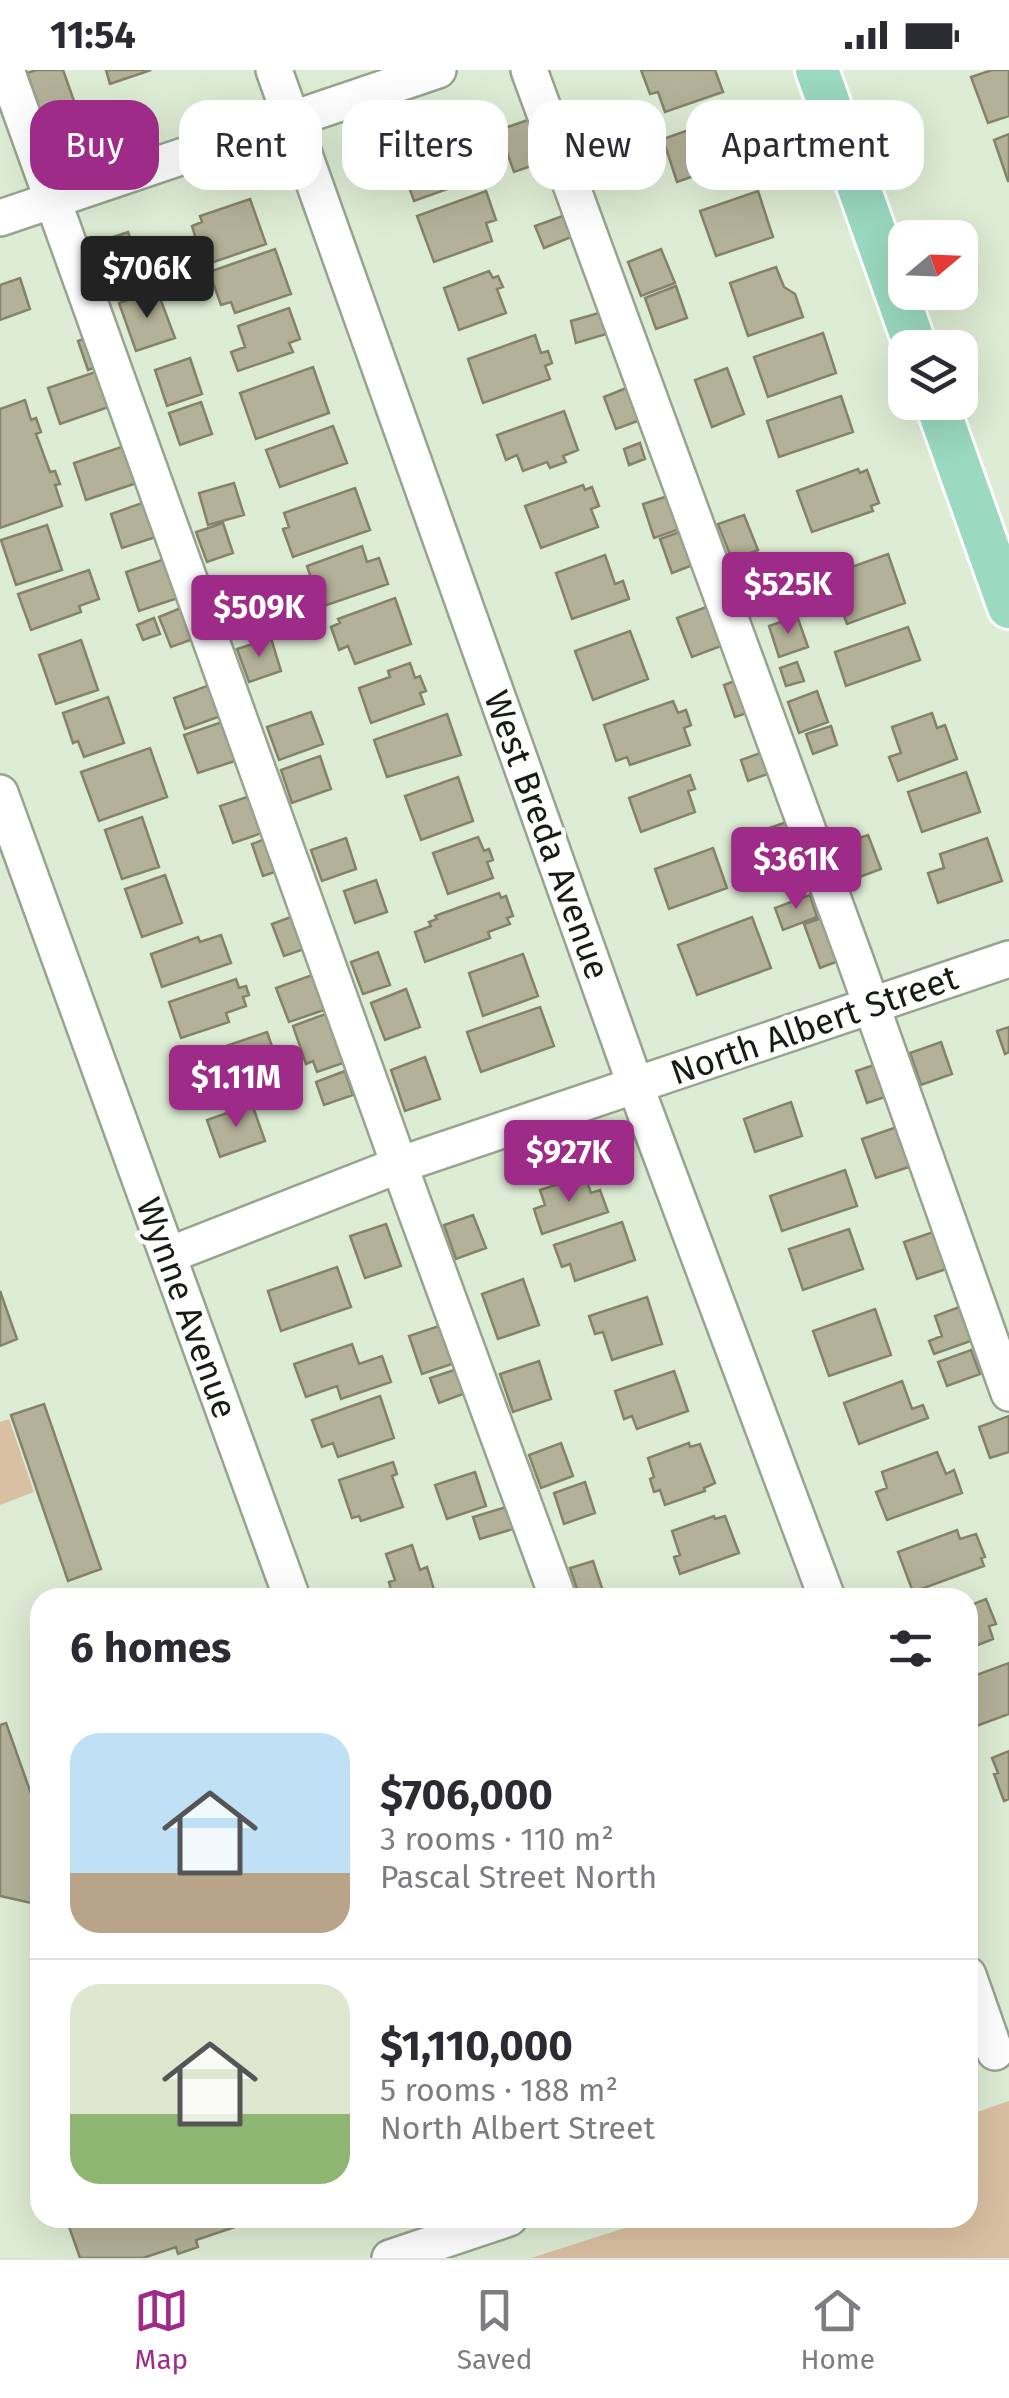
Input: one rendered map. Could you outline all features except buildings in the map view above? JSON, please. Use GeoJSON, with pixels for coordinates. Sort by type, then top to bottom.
{"type":"FeatureCollection","features":[{"type":"Feature","properties":{"kind":"main road"},"geometry":{"type":"LineString","coordinates":[[817,70],[910,330]]}},
{"type":"Feature","properties":{"kind":"main road"},"geometry":{"type":"LineString","coordinates":[[942,420],[1009,608]]}},
{"type":"Feature","properties":{"kind":"street"},"geometry":{"type":"LineString","coordinates":[[6,70],[554,1588]]}},
{"type":"Feature","properties":{"kind":"street","name":"West Breda Avenue"},"geometry":{"type":"LineString","coordinates":[[274,70],[285,100]]}},
{"type":"Feature","properties":{"kind":"street"},"geometry":{"type":"LineString","coordinates":[[322,111],[438,70]]}},
{"type":"Feature","properties":{"kind":"street"},"geometry":{"type":"LineString","coordinates":[[529,70],[1009,1393]]}},
{"type":"Feature","properties":{"kind":"street"},"geometry":{"type":"LineString","coordinates":[[0,218],[179,158]]}},
{"type":"Feature","properties":{"kind":"street","name":"West Breda Avenue"},"geometry":{"type":"LineString","coordinates":[[317,190],[636,1084],[823,1588]]}},
{"type":"Feature","properties":{"kind":"street","name":"Wynne Avenue"},"geometry":{"type":"LineString","coordinates":[[0,793],[288,1588]]}},
{"type":"Feature","properties":{"kind":"street","name":"North Albert Street"},"geometry":{"type":"LineString","coordinates":[[168,1255],[399,1165],[1009,959]]}},
{"type":"Feature","properties":{"kind":"street"},"geometry":{"type":"LineString","coordinates":[[978,2009],[991,2053]]}},
{"type":"Feature","properties":{"kind":"street"},"geometry":{"type":"LineString","coordinates":[[390,2258],[479,2228]]}},
{"type":"Feature","properties":{"kind":"shaded area"},"geometry":{"type":"Polygon","coordinates":[[[9,1419],[34,1492],[0,1505],[0,1422],[9,1419]]]}},
{"type":"Feature","properties":{"kind":"shaded area"},"geometry":{"type":"Polygon","coordinates":[[[1009,2101],[1009,2258],[531,2258],[625,2228],[978,2228],[978,2112],[1009,2101]]]}}]}
